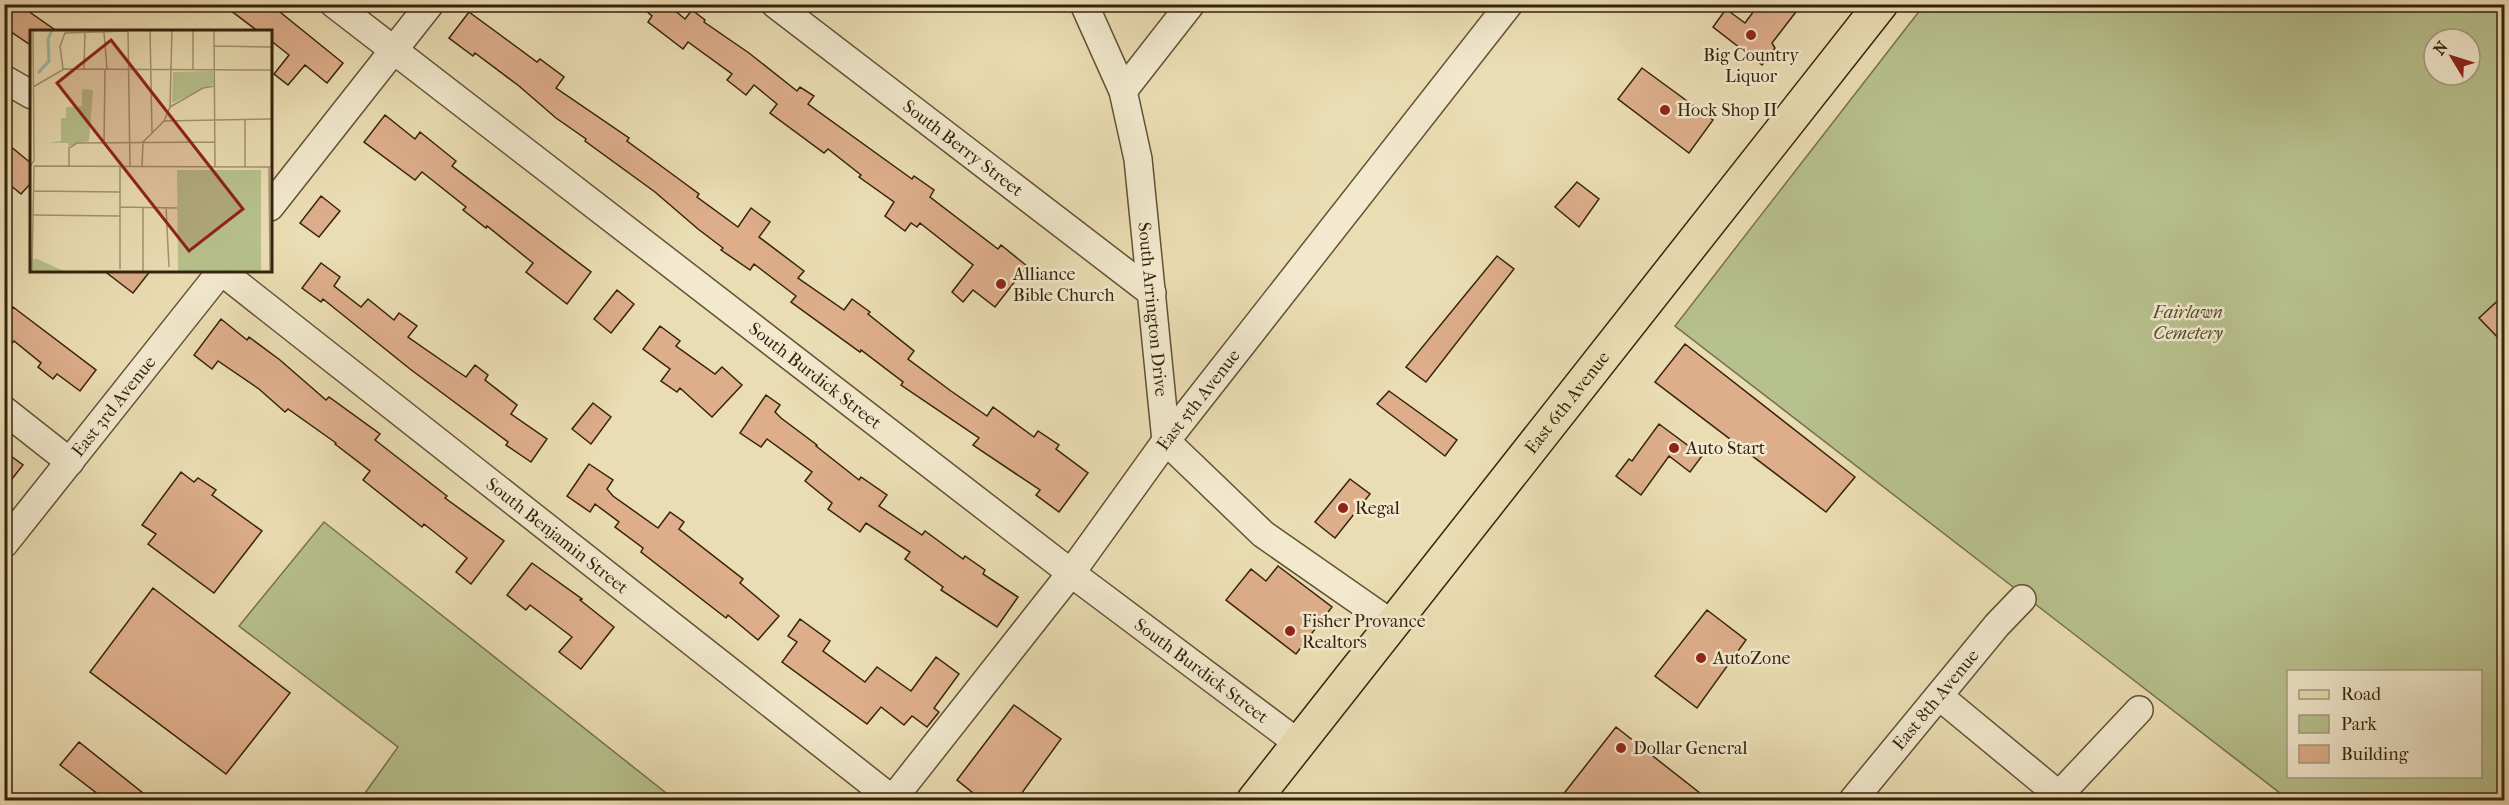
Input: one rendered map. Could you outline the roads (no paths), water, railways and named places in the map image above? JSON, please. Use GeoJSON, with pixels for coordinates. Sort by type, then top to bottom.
{"type":"FeatureCollection","features":[{"type":"Feature","properties":{"kind":"main road","name":"East 6th Avenue"},"geometry":{"type":"LineString","coordinates":[[1254,801],[1881,4]]}},
{"type":"Feature","properties":{"kind":"street","name":"South Burdick Street"},"geometry":{"type":"LineString","coordinates":[[334,4],[1071,573],[1298,743]]}},
{"type":"Feature","properties":{"kind":"street"},"geometry":{"type":"LineString","coordinates":[[272,204],[430,4]]}},
{"type":"Feature","properties":{"kind":"street","name":"South Berry Street"},"geometry":{"type":"LineString","coordinates":[[775,4],[1152,293]]}},
{"type":"Feature","properties":{"kind":"street","name":"South Arrington Drive"},"geometry":{"type":"LineString","coordinates":[[1084,4],[1123,91],[1138,159],[1166,441]]}},
{"type":"Feature","properties":{"kind":"street"},"geometry":{"type":"LineString","coordinates":[[1123,91],[1191,4]]}},
{"type":"Feature","properties":{"kind":"street","name":"East 5th Avenue"},"geometry":{"type":"LineString","coordinates":[[892,800],[1071,573],[1166,441],[1509,4]]}},
{"type":"Feature","properties":{"kind":"street"},"geometry":{"type":"LineString","coordinates":[[4,79],[30,94]]}},
{"type":"Feature","properties":{"kind":"street","name":"East 3rd Avenue"},"geometry":{"type":"LineString","coordinates":[[4,544],[220,272]]}},
{"type":"Feature","properties":{"kind":"street","name":"South Benjamin Street"},"geometry":{"type":"LineString","coordinates":[[222,272],[892,800]]}},
{"type":"Feature","properties":{"kind":"street"},"geometry":{"type":"LineString","coordinates":[[4,410],[70,462]]}},
{"type":"Feature","properties":{"kind":"street"},"geometry":{"type":"LineString","coordinates":[[1166,441],[1263,534],[1392,624]]}},
{"type":"Feature","properties":{"kind":"street","name":"East 8th Avenue"},"geometry":{"type":"LineString","coordinates":[[1853,801],[1997,625],[2022,599]]}},
{"type":"Feature","properties":{"kind":"street"},"geometry":{"type":"LineString","coordinates":[[1939,696],[2062,798],[2139,710]]}},
{"type":"Feature","properties":{"kind":"place","name":"Big Country Liquor"},"geometry":{"type":"Point","coordinates":[1751,35]}},
{"type":"Feature","properties":{"kind":"place","name":"Hock Shop II"},"geometry":{"type":"Point","coordinates":[1665,110]}},
{"type":"Feature","properties":{"kind":"place","name":"Alliance Bible Church"},"geometry":{"type":"Point","coordinates":[1001,284]}},
{"type":"Feature","properties":{"kind":"place","name":"Auto Start"},"geometry":{"type":"Point","coordinates":[1674,448]}},
{"type":"Feature","properties":{"kind":"place","name":"Regal"},"geometry":{"type":"Point","coordinates":[1343,508]}},
{"type":"Feature","properties":{"kind":"place","name":"Fisher Provance Realtors"},"geometry":{"type":"Point","coordinates":[1290,631]}},
{"type":"Feature","properties":{"kind":"place","name":"AutoZone"},"geometry":{"type":"Point","coordinates":[1701,658]}},
{"type":"Feature","properties":{"kind":"place","name":"Dollar General"},"geometry":{"type":"Point","coordinates":[1621,748]}},
{"type":"Feature","properties":{"kind":"park label","name":"Fairlawn Cemetery"},"geometry":{"type":"Point","coordinates":[2188,322]}}]}
